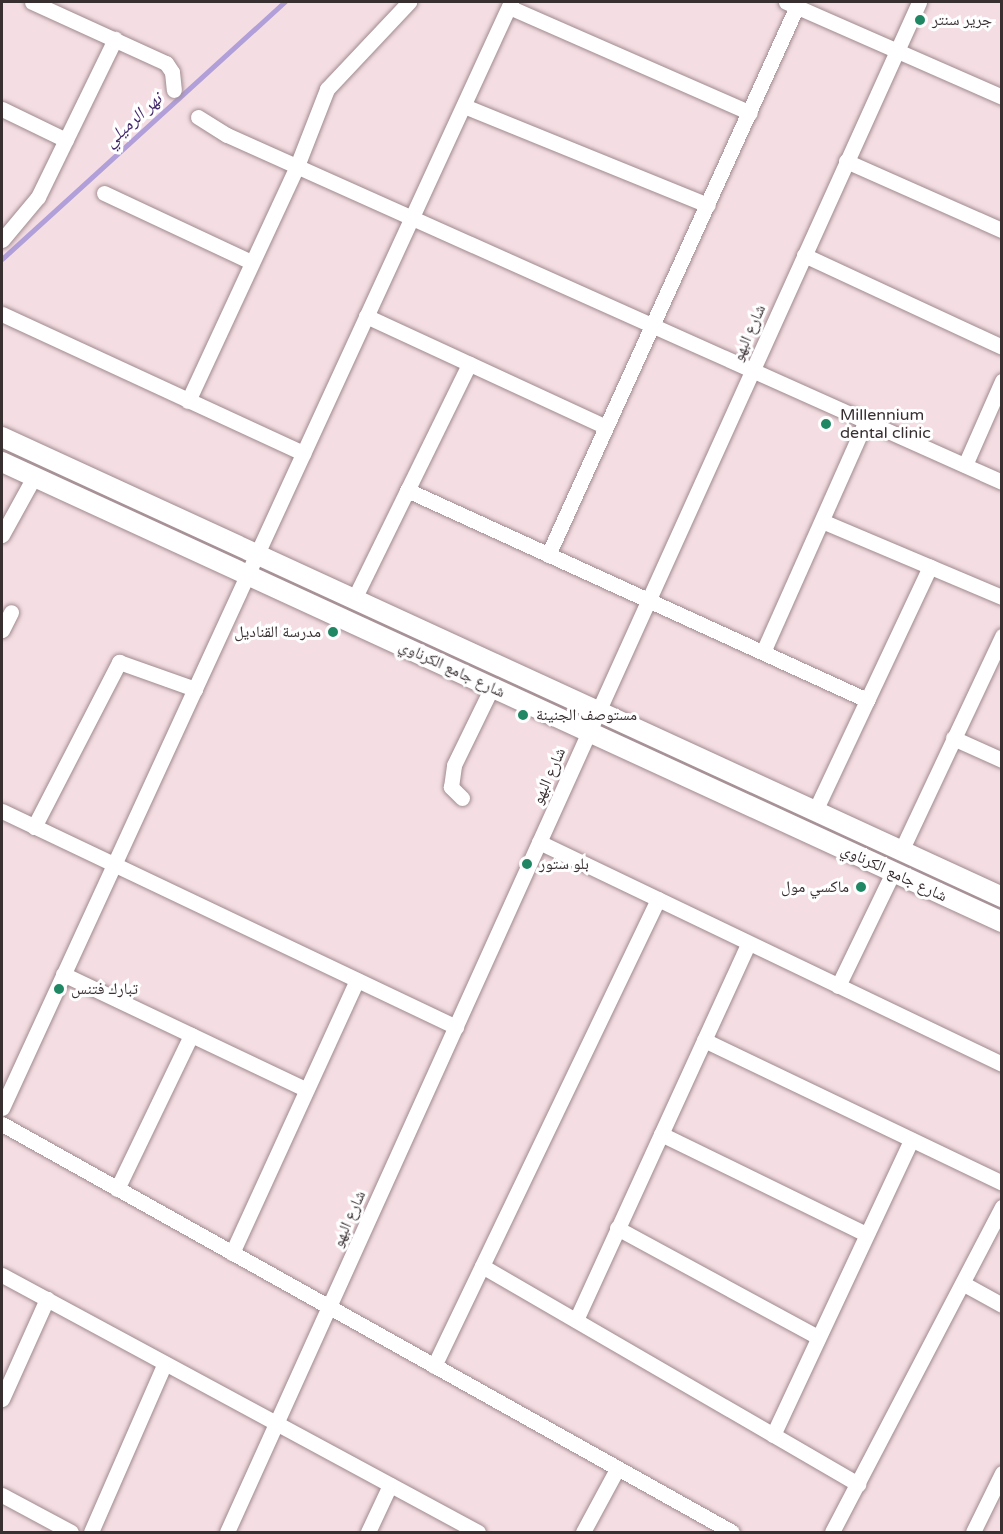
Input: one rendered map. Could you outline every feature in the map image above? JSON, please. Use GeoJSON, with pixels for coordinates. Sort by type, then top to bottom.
{"type":"FeatureCollection","features":[{"type":"Feature","properties":{"kind":"main road","name":"شارع جامع الكرناوي"},"geometry":{"type":"LineString","coordinates":[[2,437],[1002,897]]}},
{"type":"Feature","properties":{"kind":"main road","name":"شارع جامع الكرناوي"},"geometry":{"type":"LineString","coordinates":[[2,462],[1002,922]]}},
{"type":"Feature","properties":{"kind":"street"},"geometry":{"type":"LineString","coordinates":[[32,2],[166,63],[172,72],[174,90]]}},
{"type":"Feature","properties":{"kind":"street"},"geometry":{"type":"LineString","coordinates":[[188,401],[297,166],[327,89],[409,2]]}},
{"type":"Feature","properties":{"kind":"street","name":"شارع البهو"},"geometry":{"type":"LineString","coordinates":[[227,1533],[919,2]]}},
{"type":"Feature","properties":{"kind":"street"},"geometry":{"type":"LineString","coordinates":[[2,1108],[510,4],[750,113]]}},
{"type":"Feature","properties":{"kind":"street"},"geometry":{"type":"LineString","coordinates":[[548,555],[750,113],[792,4],[1002,97]]}},
{"type":"Feature","properties":{"kind":"street"},"geometry":{"type":"LineString","coordinates":[[2,240],[38,197],[115,39]]}},
{"type":"Feature","properties":{"kind":"street"},"geometry":{"type":"LineString","coordinates":[[464,106],[708,205]]}},
{"type":"Feature","properties":{"kind":"street"},"geometry":{"type":"LineString","coordinates":[[2,109],[66,140]]}},
{"type":"Feature","properties":{"kind":"street"},"geometry":{"type":"LineString","coordinates":[[198,117],[297,166],[1002,482]]}},
{"type":"Feature","properties":{"kind":"street"},"geometry":{"type":"LineString","coordinates":[[846,161],[1002,230]]}},
{"type":"Feature","properties":{"kind":"street"},"geometry":{"type":"LineString","coordinates":[[104,193],[251,262]]}},
{"type":"Feature","properties":{"kind":"street"},"geometry":{"type":"LineString","coordinates":[[804,255],[1002,347]]}},
{"type":"Feature","properties":{"kind":"street"},"geometry":{"type":"LineString","coordinates":[[2,314],[303,453]]}},
{"type":"Feature","properties":{"kind":"street"},"geometry":{"type":"LineString","coordinates":[[366,316],[606,427]]}},
{"type":"Feature","properties":{"kind":"street"},"geometry":{"type":"LineString","coordinates":[[354,599],[469,364]]}},
{"type":"Feature","properties":{"kind":"street"},"geometry":{"type":"LineString","coordinates":[[964,465],[1002,381]]}},
{"type":"Feature","properties":{"kind":"street"},"geometry":{"type":"LineString","coordinates":[[763,652],[866,421]]}},
{"type":"Feature","properties":{"kind":"street"},"geometry":{"type":"LineString","coordinates":[[2,535],[34,477]]}},
{"type":"Feature","properties":{"kind":"street"},"geometry":{"type":"LineString","coordinates":[[407,490],[867,700]]}},
{"type":"Feature","properties":{"kind":"street"},"geometry":{"type":"LineString","coordinates":[[822,521],[1002,597]]}},
{"type":"Feature","properties":{"kind":"street"},"geometry":{"type":"LineString","coordinates":[[815,811],[930,567]]}},
{"type":"Feature","properties":{"kind":"street"},"geometry":{"type":"LineString","coordinates":[[2,630],[11,612]]}},
{"type":"Feature","properties":{"kind":"street"},"geometry":{"type":"LineString","coordinates":[[901,851],[1002,636]]}},
{"type":"Feature","properties":{"kind":"street"},"geometry":{"type":"LineString","coordinates":[[34,827],[119,662],[195,689]]}},
{"type":"Feature","properties":{"kind":"street"},"geometry":{"type":"LineString","coordinates":[[462,798],[451,787],[454,765],[492,687]]}},
{"type":"Feature","properties":{"kind":"street"},"geometry":{"type":"LineString","coordinates":[[953,738],[1002,760]]}},
{"type":"Feature","properties":{"kind":"street"},"geometry":{"type":"LineString","coordinates":[[3,814],[456,1027]]}},
{"type":"Feature","properties":{"kind":"street"},"geometry":{"type":"LineString","coordinates":[[539,843],[1002,1064]]}},
{"type":"Feature","properties":{"kind":"street"},"geometry":{"type":"LineString","coordinates":[[838,986],[893,872]]}},
{"type":"Feature","properties":{"kind":"street"},"geometry":{"type":"LineString","coordinates":[[434,1366],[658,899]]}},
{"type":"Feature","properties":{"kind":"street"},"geometry":{"type":"LineString","coordinates":[[576,1320],[748,944]]}},
{"type":"Feature","properties":{"kind":"street"},"geometry":{"type":"LineString","coordinates":[[63,974],[305,1089]]}},
{"type":"Feature","properties":{"kind":"street"},"geometry":{"type":"LineString","coordinates":[[232,1253],[305,1089],[357,980]]}},
{"type":"Feature","properties":{"kind":"street"},"geometry":{"type":"LineString","coordinates":[[117,1189],[191,1035]]}},
{"type":"Feature","properties":{"kind":"street"},"geometry":{"type":"LineString","coordinates":[[704,1040],[1002,1184]]}},
{"type":"Feature","properties":{"kind":"street"},"geometry":{"type":"LineString","coordinates":[[2,1124],[732,1533]]}},
{"type":"Feature","properties":{"kind":"street"},"geometry":{"type":"LineString","coordinates":[[661,1134],[866,1234]]}},
{"type":"Feature","properties":{"kind":"street"},"geometry":{"type":"LineString","coordinates":[[773,1435],[911,1140]]}},
{"type":"Feature","properties":{"kind":"street"},"geometry":{"type":"LineString","coordinates":[[832,1533],[1002,1207]]}},
{"type":"Feature","properties":{"kind":"street"},"geometry":{"type":"LineString","coordinates":[[617,1228],[818,1337]]}},
{"type":"Feature","properties":{"kind":"street"},"geometry":{"type":"LineString","coordinates":[[482,1266],[858,1484]]}},
{"type":"Feature","properties":{"kind":"street"},"geometry":{"type":"LineString","coordinates":[[2,1275],[478,1533]]}},
{"type":"Feature","properties":{"kind":"street"},"geometry":{"type":"LineString","coordinates":[[963,1284],[1002,1305]]}},
{"type":"Feature","properties":{"kind":"street"},"geometry":{"type":"LineString","coordinates":[[2,1399],[47,1299]]}},
{"type":"Feature","properties":{"kind":"street"},"geometry":{"type":"LineString","coordinates":[[91,1533],[165,1363]]}},
{"type":"Feature","properties":{"kind":"street"},"geometry":{"type":"LineString","coordinates":[[583,1533],[617,1468]]}},
{"type":"Feature","properties":{"kind":"street"},"geometry":{"type":"LineString","coordinates":[[973,1533],[1002,1473]]}},
{"type":"Feature","properties":{"kind":"street"},"geometry":{"type":"LineString","coordinates":[[368,1533],[390,1485]]}},
{"type":"Feature","properties":{"kind":"street"},"geometry":{"type":"LineString","coordinates":[[2,1495],[72,1533]]}},
{"type":"Feature","properties":{"kind":"waterway","name":"نهر الرميلي"},"geometry":{"type":"LineString","coordinates":[[2,259],[284,2]]}},
{"type":"Feature","properties":{"kind":"place","name":"جرير سنتر"},"geometry":{"type":"Point","coordinates":[920,20]}},
{"type":"Feature","properties":{"kind":"place","name":"Millennium dental clinic"},"geometry":{"type":"Point","coordinates":[826,424]}},
{"type":"Feature","properties":{"kind":"place","name":"مدرسة القناديل"},"geometry":{"type":"Point","coordinates":[333,632]}},
{"type":"Feature","properties":{"kind":"place","name":"مستوصف الجنينة"},"geometry":{"type":"Point","coordinates":[523,715]}},
{"type":"Feature","properties":{"kind":"place","name":"بلو ستور"},"geometry":{"type":"Point","coordinates":[527,864]}},
{"type":"Feature","properties":{"kind":"place","name":"ماكسي مول"},"geometry":{"type":"Point","coordinates":[861,887]}},
{"type":"Feature","properties":{"kind":"place","name":"تبارك فتنس"},"geometry":{"type":"Point","coordinates":[59,989]}}]}
